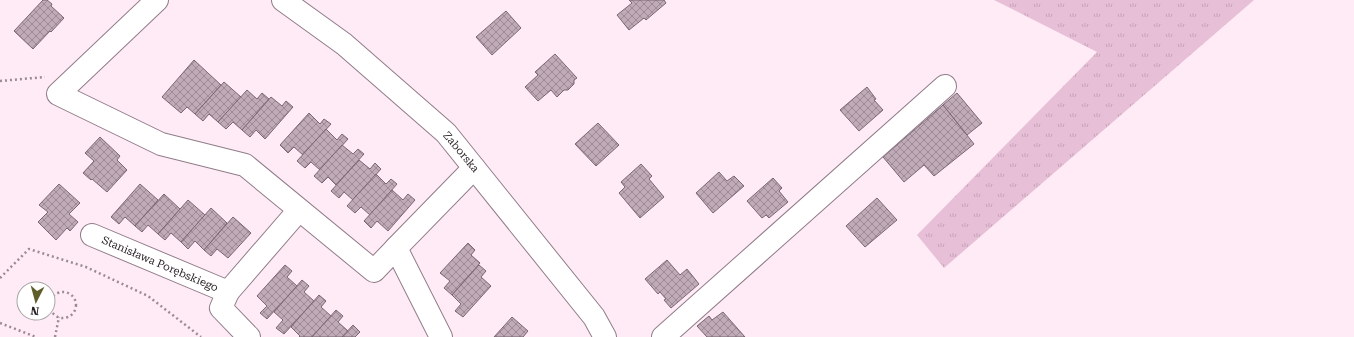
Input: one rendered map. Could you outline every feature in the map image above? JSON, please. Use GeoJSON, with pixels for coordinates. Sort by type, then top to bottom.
{"type":"FeatureCollection","features":[{"type":"Feature","properties":{"kind":"street"},"geometry":{"type":"LineString","coordinates":[[157,0],[58,94],[161,144],[244,165],[374,271],[474,168]]}},
{"type":"Feature","properties":{"kind":"street","name":"Zaborska"},"geometry":{"type":"LineString","coordinates":[[283,0],[344,44],[446,134],[594,317],[605,337]]}},
{"type":"Feature","properties":{"kind":"street"},"geometry":{"type":"LineString","coordinates":[[663,337],[945,86]]}},
{"type":"Feature","properties":{"kind":"street","name":"Stanisława Porębskiego"},"geometry":{"type":"LineString","coordinates":[[249,337],[221,308],[228,292],[300,210]]}},
{"type":"Feature","properties":{"kind":"street","name":"Stanisława Porębskiego"},"geometry":{"type":"LineString","coordinates":[[92,236],[228,292]]}},
{"type":"Feature","properties":{"kind":"street"},"geometry":{"type":"LineString","coordinates":[[396,248],[441,337]]}},
{"type":"Feature","properties":{"kind":"path"},"geometry":{"type":"LineString","coordinates":[[0,81],[79,74]]}},
{"type":"Feature","properties":{"kind":"path"},"geometry":{"type":"LineString","coordinates":[[0,278],[29,249],[86,267],[148,296],[201,337]]}},
{"type":"Feature","properties":{"kind":"path"},"geometry":{"type":"LineString","coordinates":[[58,293],[68,293],[75,299],[76,309],[69,317],[59,317],[52,311],[50,306],[51,301],[58,293]]}},
{"type":"Feature","properties":{"kind":"path"},"geometry":{"type":"LineString","coordinates":[[55,337],[59,317]]}},
{"type":"Feature","properties":{"kind":"path"},"geometry":{"type":"LineString","coordinates":[[0,323],[36,337]]}},
{"type":"Feature","properties":{"kind":"green space"},"geometry":{"type":"Polygon","coordinates":[[[994,0],[1254,0],[944,268],[917,235],[1097,52],[994,0]]]}},
{"type":"Feature","properties":{"kind":"building"},"geometry":{"type":"Polygon","coordinates":[[[43,0],[47,0],[52,4],[51,6],[64,18],[33,49],[14,31],[43,0]]]}},
{"type":"Feature","properties":{"kind":"building"},"geometry":{"type":"Polygon","coordinates":[[[629,0],[664,0],[666,3],[646,20],[644,18],[629,30],[617,15],[632,3],[629,0]]]}},
{"type":"Feature","properties":{"kind":"building"},"geometry":{"type":"Polygon","coordinates":[[[506,11],[521,28],[492,55],[476,37],[506,11]]]}},
{"type":"Feature","properties":{"kind":"building"},"geometry":{"type":"Polygon","coordinates":[[[555,54],[577,78],[568,90],[564,90],[557,97],[551,90],[538,101],[525,87],[538,75],[535,72],[555,54]]]}},
{"type":"Feature","properties":{"kind":"building"},"geometry":{"type":"Polygon","coordinates":[[[194,60],[221,85],[195,114],[187,107],[181,113],[162,97],[194,60]]]}},
{"type":"Feature","properties":{"kind":"building"},"geometry":{"type":"Polygon","coordinates":[[[224,82],[241,97],[218,122],[209,114],[203,121],[195,114],[224,82]]]}},
{"type":"Feature","properties":{"kind":"building"},"geometry":{"type":"Polygon","coordinates":[[[867,87],[876,99],[874,100],[883,110],[859,131],[840,110],[867,87]]]}},
{"type":"Feature","properties":{"kind":"building"},"geometry":{"type":"Polygon","coordinates":[[[247,90],[257,99],[262,93],[269,99],[242,130],[233,122],[226,129],[218,122],[247,90]]]}},
{"type":"Feature","properties":{"kind":"building"},"geometry":{"type":"Polygon","coordinates":[[[957,93],[982,123],[967,135],[943,105],[957,93]]]}},
{"type":"Feature","properties":{"kind":"building"},"geometry":{"type":"Polygon","coordinates":[[[271,97],[282,106],[286,101],[293,107],[265,139],[256,130],[250,137],[242,130],[271,97]]]}},
{"type":"Feature","properties":{"kind":"building"},"geometry":{"type":"Polygon","coordinates":[[[943,105],[974,144],[934,176],[924,165],[904,182],[883,157],[943,105]]]}},
{"type":"Feature","properties":{"kind":"building"},"geometry":{"type":"Polygon","coordinates":[[[309,113],[320,124],[324,119],[331,124],[303,155],[294,147],[288,153],[280,145],[309,113]]]}},
{"type":"Feature","properties":{"kind":"building"},"geometry":{"type":"Polygon","coordinates":[[[598,123],[619,145],[596,166],[575,144],[598,123]]]}},
{"type":"Feature","properties":{"kind":"building"},"geometry":{"type":"Polygon","coordinates":[[[326,129],[337,140],[342,134],[348,139],[320,170],[311,162],[305,168],[297,161],[326,129]]]}},
{"type":"Feature","properties":{"kind":"building"},"geometry":{"type":"Polygon","coordinates":[[[100,137],[120,156],[117,160],[127,170],[107,192],[83,173],[94,161],[85,153],[100,137]]]}},
{"type":"Feature","properties":{"kind":"building"},"geometry":{"type":"Polygon","coordinates":[[[342,145],[353,154],[358,149],[364,154],[336,185],[328,177],[322,183],[314,176],[342,145]]]}},
{"type":"Feature","properties":{"kind":"building"},"geometry":{"type":"Polygon","coordinates":[[[359,160],[370,169],[375,163],[381,169],[353,200],[344,192],[339,198],[331,191],[359,160]]]}},
{"type":"Feature","properties":{"kind":"building"},"geometry":{"type":"Polygon","coordinates":[[[641,164],[652,176],[649,179],[664,197],[640,218],[619,193],[625,187],[621,182],[641,164]]]}},
{"type":"Feature","properties":{"kind":"building"},"geometry":{"type":"Polygon","coordinates":[[[719,172],[727,181],[734,176],[744,186],[713,213],[696,193],[719,172]]]}},
{"type":"Feature","properties":{"kind":"building"},"geometry":{"type":"Polygon","coordinates":[[[376,174],[386,184],[391,179],[397,184],[370,215],[361,207],[355,213],[347,206],[376,174]]]}},
{"type":"Feature","properties":{"kind":"building"},"geometry":{"type":"Polygon","coordinates":[[[773,178],[782,188],[779,191],[788,202],[769,218],[766,215],[762,218],[747,201],[773,178]]]}},
{"type":"Feature","properties":{"kind":"building"},"geometry":{"type":"Polygon","coordinates":[[[59,184],[80,203],[69,214],[78,222],[70,231],[67,228],[56,240],[38,222],[48,212],[39,205],[59,184]]]}},
{"type":"Feature","properties":{"kind":"building"},"geometry":{"type":"Polygon","coordinates":[[[140,184],[158,200],[135,226],[125,217],[119,224],[111,217],[140,184]]]}},
{"type":"Feature","properties":{"kind":"building"},"geometry":{"type":"Polygon","coordinates":[[[392,190],[403,200],[408,194],[415,200],[388,231],[377,221],[371,228],[364,221],[392,190]]]}},
{"type":"Feature","properties":{"kind":"building"},"geometry":{"type":"Polygon","coordinates":[[[164,194],[180,209],[158,234],[148,225],[142,232],[135,226],[164,194]]]}},
{"type":"Feature","properties":{"kind":"building"},"geometry":{"type":"Polygon","coordinates":[[[877,198],[897,220],[865,247],[846,226],[877,198]]]}},
{"type":"Feature","properties":{"kind":"building"},"geometry":{"type":"Polygon","coordinates":[[[188,200],[205,215],[181,242],[171,233],[165,240],[158,234],[188,200]]]}},
{"type":"Feature","properties":{"kind":"building"},"geometry":{"type":"Polygon","coordinates":[[[211,208],[227,223],[204,250],[195,241],[188,249],[181,242],[211,208]]]}},
{"type":"Feature","properties":{"kind":"building"},"geometry":{"type":"Polygon","coordinates":[[[233,217],[251,233],[228,258],[217,249],[211,256],[204,250],[233,217]]]}},
{"type":"Feature","properties":{"kind":"building"},"geometry":{"type":"Polygon","coordinates":[[[468,243],[475,250],[471,255],[480,263],[452,295],[444,288],[450,281],[440,273],[468,243]]]}},
{"type":"Feature","properties":{"kind":"building"},"geometry":{"type":"Polygon","coordinates":[[[667,260],[680,275],[687,269],[699,284],[671,308],[664,300],[666,299],[660,292],[658,294],[645,279],[667,260]]]}},
{"type":"Feature","properties":{"kind":"building"},"geometry":{"type":"Polygon","coordinates":[[[285,265],[292,271],[287,277],[297,286],[267,319],[260,313],[267,306],[257,296],[285,265]]]}},
{"type":"Feature","properties":{"kind":"building"},"geometry":{"type":"Polygon","coordinates":[[[479,265],[486,271],[481,277],[491,286],[463,317],[455,311],[461,304],[452,295],[479,265]]]}},
{"type":"Feature","properties":{"kind":"building"},"geometry":{"type":"Polygon","coordinates":[[[302,280],[309,286],[304,292],[314,301],[284,334],[276,328],[283,320],[274,312],[302,280]]]}},
{"type":"Feature","properties":{"kind":"building"},"geometry":{"type":"Polygon","coordinates":[[[319,295],[326,301],[321,307],[331,316],[312,337],[299,337],[300,336],[291,327],[319,295]]]}},
{"type":"Feature","properties":{"kind":"building"},"geometry":{"type":"Polygon","coordinates":[[[336,310],[343,316],[338,322],[348,331],[342,337],[312,337],[336,310]]]}},
{"type":"Feature","properties":{"kind":"building"},"geometry":{"type":"Polygon","coordinates":[[[723,312],[745,337],[707,337],[697,326],[709,316],[712,320],[723,312]]]}},
{"type":"Feature","properties":{"kind":"building"},"geometry":{"type":"Polygon","coordinates":[[[512,317],[528,331],[523,337],[494,337],[512,317]]]}},
{"type":"Feature","properties":{"kind":"building"},"geometry":{"type":"Polygon","coordinates":[[[353,325],[360,332],[355,337],[342,337],[353,325]]]}}]}
